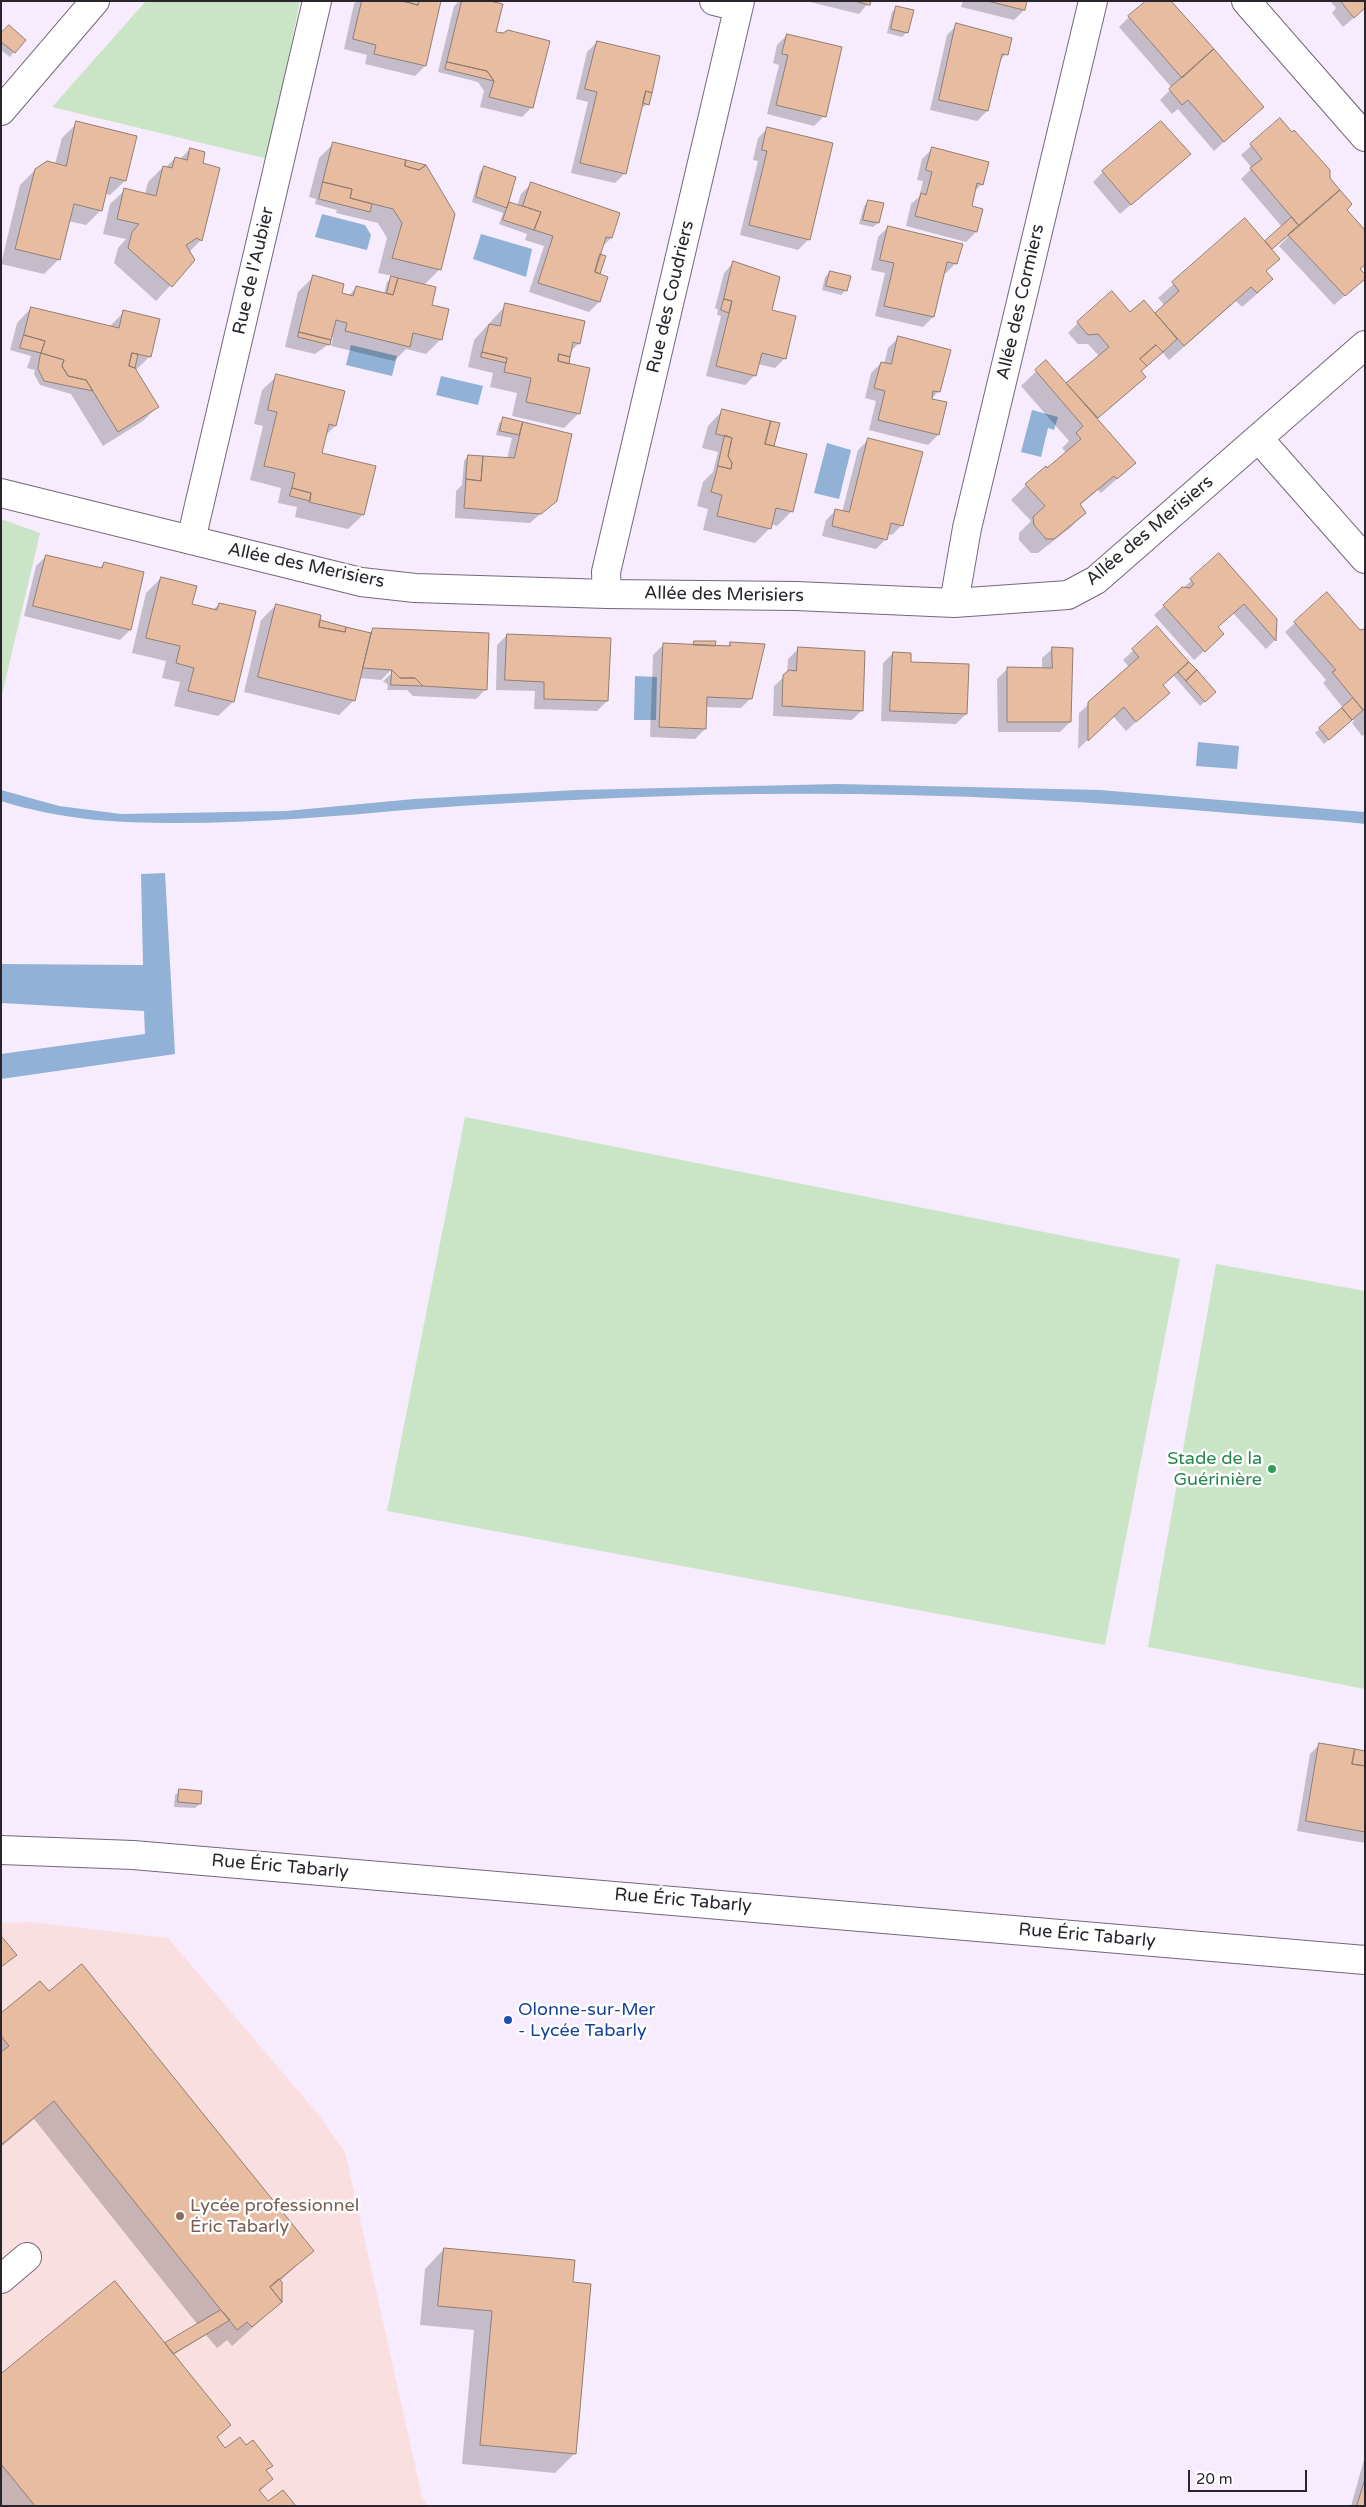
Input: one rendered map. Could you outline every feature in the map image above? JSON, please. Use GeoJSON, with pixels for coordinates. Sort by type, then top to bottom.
{"type":"FeatureCollection","features":[{"type":"Feature","properties":{"kind":"street"},"geometry":{"type":"LineString","coordinates":[[1,111],[95,1]]}},
{"type":"Feature","properties":{"kind":"street","name":"Rue de l'Aubier"},"geometry":{"type":"LineString","coordinates":[[191,540],[317,1]]}},
{"type":"Feature","properties":{"kind":"street","name":"Allée des Cormiers"},"geometry":{"type":"LineString","coordinates":[[954,603],[967,528],[1093,1]]}},
{"type":"Feature","properties":{"kind":"street"},"geometry":{"type":"LineString","coordinates":[[1246,1],[1365,137]]}},
{"type":"Feature","properties":{"kind":"street","name":"Rue des Coudriers"},"geometry":{"type":"LineString","coordinates":[[607,594],[606,572],[731,3]]}},
{"type":"Feature","properties":{"kind":"street","name":"Allée des Merisiers"},"geometry":{"type":"LineString","coordinates":[[1,493],[361,582],[415,588],[607,594],[796,596],[954,603],[1068,596],[1096,580],[1365,345]]}},
{"type":"Feature","properties":{"kind":"street"},"geometry":{"type":"LineString","coordinates":[[1259,439],[1365,560]]}},
{"type":"Feature","properties":{"kind":"street","name":"Rue Éric Tabarly"},"geometry":{"type":"LineString","coordinates":[[1,1850],[142,1855],[1365,1960]]}},
{"type":"Feature","properties":{"kind":"street"},"geometry":{"type":"LineString","coordinates":[[1,2279],[27,2257]]}},
{"type":"Feature","properties":{"kind":"shaded area","name":"Lycée professionnel Éric Tabarly"},"geometry":{"type":"Polygon","coordinates":[[[31,1922],[168,1938],[318,2114],[345,2152],[422,2496],[428,2506],[1,2506],[1,1923],[31,1922]]]}},
{"type":"Feature","properties":{"kind":"green space"},"geometry":{"type":"Polygon","coordinates":[[[146,1],[300,1],[268,159],[52,107],[146,1]]]}},
{"type":"Feature","properties":{"kind":"green space"},"geometry":{"type":"Polygon","coordinates":[[[1,519],[40,533],[1,699],[1,519]]]}},
{"type":"Feature","properties":{"kind":"green space"},"geometry":{"type":"Polygon","coordinates":[[[465,1117],[1180,1259],[1105,1645],[387,1511],[465,1117]]]}},
{"type":"Feature","properties":{"kind":"green space","name":"Stade de la Guérinière"},"geometry":{"type":"Polygon","coordinates":[[[1216,1264],[1365,1291],[1365,1689],[1148,1647],[1216,1264]]]}},
{"type":"Feature","properties":{"kind":"water"},"geometry":{"type":"Polygon","coordinates":[[[322,214],[365,225],[371,235],[367,250],[315,237],[322,214]]]}},
{"type":"Feature","properties":{"kind":"water"},"geometry":{"type":"Polygon","coordinates":[[[481,234],[532,249],[526,277],[473,259],[481,234]]]}},
{"type":"Feature","properties":{"kind":"water"},"geometry":{"type":"Polygon","coordinates":[[[351,345],[397,356],[392,376],[346,365],[351,345]]]}},
{"type":"Feature","properties":{"kind":"water"},"geometry":{"type":"Polygon","coordinates":[[[441,376],[483,386],[478,405],[436,395],[441,376]]]}},
{"type":"Feature","properties":{"kind":"water"},"geometry":{"type":"Polygon","coordinates":[[[1032,410],[1058,417],[1054,430],[1048,428],[1041,457],[1021,452],[1032,410]]]}},
{"type":"Feature","properties":{"kind":"water"},"geometry":{"type":"Polygon","coordinates":[[[827,443],[851,450],[839,499],[814,493],[827,443]]]}},
{"type":"Feature","properties":{"kind":"water"},"geometry":{"type":"Polygon","coordinates":[[[635,676],[657,677],[656,720],[634,720],[635,676]]]}},
{"type":"Feature","properties":{"kind":"water"},"geometry":{"type":"Polygon","coordinates":[[[1198,742],[1239,746],[1237,769],[1196,766],[1198,742]]]}},
{"type":"Feature","properties":{"kind":"water"},"geometry":{"type":"Polygon","coordinates":[[[838,784],[1100,790],[1365,812],[1365,824],[1085,802],[929,795],[773,794],[617,798],[208,823],[132,822],[89,819],[46,812],[1,801],[1,790],[59,806],[121,814],[286,811],[414,799],[577,790],[838,784]]]}},
{"type":"Feature","properties":{"kind":"water"},"geometry":{"type":"Polygon","coordinates":[[[165,873],[175,1054],[1,1079],[1,1054],[145,1034],[144,1011],[1,1003],[1,964],[143,965],[141,874],[165,873]]]}},
{"type":"Feature","properties":{"kind":"building"},"geometry":{"type":"Polygon","coordinates":[[[362,1],[401,1],[418,5],[419,1],[441,1],[426,66],[374,54],[376,45],[353,39],[362,1]]]}},
{"type":"Feature","properties":{"kind":"building"},"geometry":{"type":"Polygon","coordinates":[[[406,1],[419,1],[418,5],[406,1]]]}},
{"type":"Feature","properties":{"kind":"building"},"geometry":{"type":"Polygon","coordinates":[[[462,1],[490,1],[503,4],[496,32],[503,33],[508,30],[550,41],[533,108],[489,97],[494,81],[487,71],[447,62],[462,1]]]}},
{"type":"Feature","properties":{"kind":"building"},"geometry":{"type":"Polygon","coordinates":[[[855,1],[871,1],[870,5],[855,1]]]}},
{"type":"Feature","properties":{"kind":"building"},"geometry":{"type":"Polygon","coordinates":[[[988,1],[1027,1],[1025,10],[988,1]]]}},
{"type":"Feature","properties":{"kind":"building"},"geometry":{"type":"Polygon","coordinates":[[[1146,1],[1171,1],[1214,49],[1182,78],[1128,16],[1146,1]]]}},
{"type":"Feature","properties":{"kind":"building"},"geometry":{"type":"Polygon","coordinates":[[[1365,1],[1365,8],[1354,18],[1341,2],[1365,1]]]}},
{"type":"Feature","properties":{"kind":"building"},"geometry":{"type":"Polygon","coordinates":[[[896,6],[914,10],[908,33],[891,29],[896,6]]]}},
{"type":"Feature","properties":{"kind":"building"},"geometry":{"type":"Polygon","coordinates":[[[956,23],[1012,38],[1008,55],[1002,54],[988,111],[939,100],[956,23]]]}},
{"type":"Feature","properties":{"kind":"building"},"geometry":{"type":"Polygon","coordinates":[[[9,25],[26,40],[15,53],[1,42],[1,33],[9,25]]]}},
{"type":"Feature","properties":{"kind":"building"},"geometry":{"type":"Polygon","coordinates":[[[787,34],[842,47],[826,117],[776,105],[788,55],[782,54],[787,34]]]}},
{"type":"Feature","properties":{"kind":"building"},"geometry":{"type":"Polygon","coordinates":[[[597,41],[660,56],[652,93],[646,91],[626,174],[580,163],[597,92],[585,89],[597,41]]]}},
{"type":"Feature","properties":{"kind":"building"},"geometry":{"type":"Polygon","coordinates":[[[1214,49],[1264,107],[1224,142],[1188,100],[1182,105],[1169,89],[1214,49]]]}},
{"type":"Feature","properties":{"kind":"building"},"geometry":{"type":"Polygon","coordinates":[[[447,62],[487,71],[494,81],[445,69],[447,62]]]}},
{"type":"Feature","properties":{"kind":"building"},"geometry":{"type":"Polygon","coordinates":[[[646,91],[652,93],[649,105],[643,103],[646,91]]]}},
{"type":"Feature","properties":{"kind":"building"},"geometry":{"type":"Polygon","coordinates":[[[1280,118],[1292,132],[1294,130],[1330,170],[1330,178],[1340,190],[1299,226],[1250,168],[1262,159],[1250,144],[1280,118]]]}},
{"type":"Feature","properties":{"kind":"building"},"geometry":{"type":"Polygon","coordinates":[[[76,121],[137,136],[126,181],[110,177],[102,211],[74,204],[60,260],[15,249],[35,169],[47,161],[66,166],[76,121]]]}},
{"type":"Feature","properties":{"kind":"building"},"geometry":{"type":"Polygon","coordinates":[[[1161,121],[1191,154],[1131,205],[1102,171],[1161,121]]]}},
{"type":"Feature","properties":{"kind":"building"},"geometry":{"type":"Polygon","coordinates":[[[767,127],[833,143],[810,240],[749,225],[767,151],[762,150],[767,127]]]}},
{"type":"Feature","properties":{"kind":"building"},"geometry":{"type":"Polygon","coordinates":[[[333,142],[406,160],[405,166],[419,170],[426,165],[455,214],[441,270],[392,258],[402,223],[393,209],[350,198],[352,189],[323,182],[333,142]]]}},
{"type":"Feature","properties":{"kind":"building"},"geometry":{"type":"Polygon","coordinates":[[[932,147],[989,162],[983,185],[977,183],[972,206],[983,209],[977,232],[915,216],[921,193],[926,195],[932,172],[926,170],[932,147]]]}},
{"type":"Feature","properties":{"kind":"building"},"geometry":{"type":"Polygon","coordinates":[[[190,148],[205,152],[203,163],[220,168],[202,241],[197,238],[186,245],[195,260],[172,287],[128,248],[132,232],[139,224],[117,219],[124,188],[156,196],[163,166],[172,168],[175,157],[187,160],[190,148]]]}},
{"type":"Feature","properties":{"kind":"building"},"geometry":{"type":"Polygon","coordinates":[[[406,160],[426,165],[419,170],[405,166],[406,160]]]}},
{"type":"Feature","properties":{"kind":"building"},"geometry":{"type":"Polygon","coordinates":[[[484,166],[516,177],[507,208],[476,197],[484,166]]]}},
{"type":"Feature","properties":{"kind":"building"},"geometry":{"type":"Polygon","coordinates":[[[323,182],[352,189],[350,198],[372,204],[370,212],[319,199],[323,182]]]}},
{"type":"Feature","properties":{"kind":"building"},"geometry":{"type":"Polygon","coordinates":[[[531,182],[620,213],[612,238],[606,237],[595,272],[608,277],[600,302],[538,283],[553,236],[534,230],[541,212],[523,206],[531,182]]]}},
{"type":"Feature","properties":{"kind":"building"},"geometry":{"type":"Polygon","coordinates":[[[1340,190],[1352,204],[1347,210],[1365,230],[1365,265],[1360,269],[1365,274],[1365,279],[1345,296],[1288,235],[1340,190]]]}},
{"type":"Feature","properties":{"kind":"building"},"geometry":{"type":"Polygon","coordinates":[[[868,200],[884,203],[879,223],[863,220],[868,200]]]}},
{"type":"Feature","properties":{"kind":"building"},"geometry":{"type":"Polygon","coordinates":[[[509,202],[541,212],[534,230],[503,220],[509,202]]]}},
{"type":"Feature","properties":{"kind":"building"},"geometry":{"type":"Polygon","coordinates":[[[1292,217],[1299,226],[1272,249],[1265,241],[1292,217]]]}},
{"type":"Feature","properties":{"kind":"building"},"geometry":{"type":"Polygon","coordinates":[[[1245,218],[1280,259],[1266,271],[1273,279],[1257,293],[1251,287],[1184,346],[1155,313],[1179,291],[1172,282],[1245,218]]]}},
{"type":"Feature","properties":{"kind":"building"},"geometry":{"type":"Polygon","coordinates":[[[888,226],[963,244],[957,264],[947,262],[934,317],[884,306],[894,263],[880,260],[888,226]]]}},
{"type":"Feature","properties":{"kind":"building"},"geometry":{"type":"Polygon","coordinates":[[[600,254],[606,256],[600,274],[595,272],[600,254]]]}},
{"type":"Feature","properties":{"kind":"building"},"geometry":{"type":"Polygon","coordinates":[[[733,261],[780,277],[772,310],[796,316],[786,359],[762,353],[756,376],[716,366],[732,301],[724,299],[733,261]]]}},
{"type":"Feature","properties":{"kind":"building"},"geometry":{"type":"Polygon","coordinates":[[[830,271],[851,276],[847,291],[826,286],[830,271]]]}},
{"type":"Feature","properties":{"kind":"building"},"geometry":{"type":"Polygon","coordinates":[[[313,275],[344,284],[342,293],[353,296],[356,286],[393,295],[398,278],[436,287],[432,305],[449,309],[442,340],[413,333],[410,347],[345,331],[347,323],[336,320],[331,340],[299,332],[313,275]]]}},
{"type":"Feature","properties":{"kind":"building"},"geometry":{"type":"Polygon","coordinates":[[[391,276],[398,278],[393,295],[387,293],[391,276]]]}},
{"type":"Feature","properties":{"kind":"building"},"geometry":{"type":"Polygon","coordinates":[[[1112,291],[1130,312],[1144,300],[1177,339],[1163,352],[1156,345],[1140,359],[1147,366],[1141,371],[1146,377],[1098,418],[1066,383],[1109,347],[1098,334],[1088,335],[1077,322],[1112,291]]]}},
{"type":"Feature","properties":{"kind":"building"},"geometry":{"type":"Polygon","coordinates":[[[724,299],[732,301],[729,313],[721,310],[724,299]]]}},
{"type":"Feature","properties":{"kind":"building"},"geometry":{"type":"Polygon","coordinates":[[[505,303],[585,321],[580,344],[573,342],[570,357],[559,354],[558,361],[590,368],[580,414],[526,402],[531,378],[504,372],[507,358],[482,352],[489,324],[500,326],[505,303]]]}},
{"type":"Feature","properties":{"kind":"building"},"geometry":{"type":"Polygon","coordinates":[[[31,307],[119,328],[123,310],[160,319],[151,357],[132,353],[129,366],[135,368],[159,407],[118,432],[86,380],[68,376],[62,366],[64,360],[41,353],[45,341],[24,335],[31,307]]]}},
{"type":"Feature","properties":{"kind":"building"},"geometry":{"type":"Polygon","coordinates":[[[299,332],[331,340],[330,345],[298,337],[299,332]]]}},
{"type":"Feature","properties":{"kind":"building"},"geometry":{"type":"Polygon","coordinates":[[[24,335],[45,341],[41,353],[20,348],[24,335]]]}},
{"type":"Feature","properties":{"kind":"building"},"geometry":{"type":"Polygon","coordinates":[[[898,336],[951,350],[940,392],[933,391],[932,399],[947,402],[939,435],[878,420],[885,391],[874,388],[881,362],[891,364],[898,336]]]}},
{"type":"Feature","properties":{"kind":"building"},"geometry":{"type":"Polygon","coordinates":[[[1156,345],[1163,352],[1147,366],[1140,359],[1156,345]]]}},
{"type":"Feature","properties":{"kind":"building"},"geometry":{"type":"Polygon","coordinates":[[[482,352],[507,358],[506,363],[481,357],[482,352]]]}},
{"type":"Feature","properties":{"kind":"building"},"geometry":{"type":"Polygon","coordinates":[[[41,353],[64,360],[62,366],[68,376],[86,380],[93,391],[44,381],[38,369],[41,353]]]}},
{"type":"Feature","properties":{"kind":"building"},"geometry":{"type":"Polygon","coordinates":[[[132,353],[138,354],[135,368],[129,366],[132,353]]]}},
{"type":"Feature","properties":{"kind":"building"},"geometry":{"type":"Polygon","coordinates":[[[559,354],[570,357],[569,364],[558,361],[559,354]]]}},
{"type":"Feature","properties":{"kind":"building"},"geometry":{"type":"Polygon","coordinates":[[[1046,360],[1136,463],[1117,479],[1114,476],[1080,504],[1086,513],[1054,539],[1046,539],[1034,525],[1033,517],[1045,506],[1025,484],[1081,439],[1076,433],[1083,426],[1035,370],[1046,360]]]}},
{"type":"Feature","properties":{"kind":"building"},"geometry":{"type":"Polygon","coordinates":[[[276,374],[345,391],[336,426],[329,424],[322,453],[376,466],[364,515],[309,502],[311,493],[292,488],[295,473],[264,466],[277,412],[268,410],[276,374]]]}},
{"type":"Feature","properties":{"kind":"building"},"geometry":{"type":"Polygon","coordinates":[[[722,409],[771,421],[765,444],[807,454],[793,512],[776,508],[771,529],[717,516],[722,495],[711,492],[718,466],[731,469],[732,463],[728,456],[732,438],[716,434],[722,409]]]}},
{"type":"Feature","properties":{"kind":"building"},"geometry":{"type":"Polygon","coordinates":[[[503,417],[523,422],[519,435],[500,431],[503,417]]]}},
{"type":"Feature","properties":{"kind":"building"},"geometry":{"type":"Polygon","coordinates":[[[771,421],[780,423],[774,446],[765,444],[771,421]]]}},
{"type":"Feature","properties":{"kind":"building"},"geometry":{"type":"Polygon","coordinates":[[[523,422],[572,434],[557,501],[541,514],[464,508],[466,479],[481,481],[483,456],[514,458],[523,422]]]}},
{"type":"Feature","properties":{"kind":"building"},"geometry":{"type":"Polygon","coordinates":[[[725,435],[732,438],[728,456],[732,463],[731,469],[718,466],[725,435]]]}},
{"type":"Feature","properties":{"kind":"building"},"geometry":{"type":"Polygon","coordinates":[[[868,438],[923,452],[903,526],[891,523],[887,540],[832,526],[835,509],[849,512],[868,438]]]}},
{"type":"Feature","properties":{"kind":"building"},"geometry":{"type":"Polygon","coordinates":[[[468,455],[483,456],[481,481],[466,479],[468,455]]]}},
{"type":"Feature","properties":{"kind":"building"},"geometry":{"type":"Polygon","coordinates":[[[292,488],[311,493],[310,501],[290,496],[292,488]]]}},
{"type":"Feature","properties":{"kind":"building"},"geometry":{"type":"Polygon","coordinates":[[[1219,553],[1277,619],[1276,641],[1244,604],[1218,627],[1224,634],[1205,652],[1163,605],[1182,587],[1190,588],[1194,584],[1190,579],[1219,553]]]}},
{"type":"Feature","properties":{"kind":"building"},"geometry":{"type":"Polygon","coordinates":[[[46,555],[102,568],[104,562],[144,572],[131,630],[33,606],[46,555]]]}},
{"type":"Feature","properties":{"kind":"building"},"geometry":{"type":"Polygon","coordinates":[[[161,577],[197,586],[192,604],[217,610],[219,603],[256,611],[234,702],[188,691],[194,668],[176,663],[180,646],[146,638],[161,577]]]}},
{"type":"Feature","properties":{"kind":"building"},"geometry":{"type":"Polygon","coordinates":[[[1327,592],[1360,630],[1365,629],[1365,709],[1363,710],[1332,672],[1336,670],[1294,622],[1327,592]]]}},
{"type":"Feature","properties":{"kind":"building"},"geometry":{"type":"Polygon","coordinates":[[[276,604],[321,615],[319,627],[345,632],[346,627],[371,633],[355,701],[258,677],[276,604]]]}},
{"type":"Feature","properties":{"kind":"building"},"geometry":{"type":"Polygon","coordinates":[[[320,620],[346,627],[345,632],[319,627],[320,620]]]}},
{"type":"Feature","properties":{"kind":"building"},"geometry":{"type":"Polygon","coordinates":[[[1157,626],[1189,662],[1163,685],[1170,693],[1136,722],[1124,707],[1088,741],[1088,702],[1139,657],[1132,649],[1157,626]]]}},
{"type":"Feature","properties":{"kind":"building"},"geometry":{"type":"Polygon","coordinates":[[[373,628],[489,633],[487,690],[423,686],[415,678],[400,678],[392,670],[363,668],[373,628]]]}},
{"type":"Feature","properties":{"kind":"building"},"geometry":{"type":"Polygon","coordinates":[[[507,634],[611,638],[608,701],[544,699],[544,682],[505,680],[507,634]]]}},
{"type":"Feature","properties":{"kind":"building"},"geometry":{"type":"Polygon","coordinates":[[[694,641],[716,641],[715,646],[694,645],[694,641]]]}},
{"type":"Feature","properties":{"kind":"building"},"geometry":{"type":"Polygon","coordinates":[[[730,642],[765,644],[752,699],[707,697],[706,729],[659,727],[663,643],[730,646],[730,642]]]}},
{"type":"Feature","properties":{"kind":"building"},"geometry":{"type":"Polygon","coordinates":[[[798,647],[865,651],[863,711],[782,706],[783,675],[789,670],[796,671],[798,647]]]}},
{"type":"Feature","properties":{"kind":"building"},"geometry":{"type":"Polygon","coordinates":[[[1052,647],[1073,648],[1071,722],[1007,722],[1007,667],[1052,668],[1052,647]]]}},
{"type":"Feature","properties":{"kind":"building"},"geometry":{"type":"Polygon","coordinates":[[[893,652],[911,653],[911,662],[969,664],[967,714],[890,711],[893,652]]]}},
{"type":"Feature","properties":{"kind":"building"},"geometry":{"type":"Polygon","coordinates":[[[1189,662],[1197,670],[1186,681],[1178,672],[1189,662]]]}},
{"type":"Feature","properties":{"kind":"building"},"geometry":{"type":"Polygon","coordinates":[[[392,670],[400,678],[415,678],[423,686],[391,685],[392,670]]]}},
{"type":"Feature","properties":{"kind":"building"},"geometry":{"type":"Polygon","coordinates":[[[1197,670],[1216,692],[1205,702],[1186,681],[1197,670]]]}},
{"type":"Feature","properties":{"kind":"building"},"geometry":{"type":"Polygon","coordinates":[[[1353,698],[1363,710],[1352,720],[1342,708],[1353,698]]]}},
{"type":"Feature","properties":{"kind":"building"},"geometry":{"type":"Polygon","coordinates":[[[1342,708],[1352,720],[1329,740],[1319,728],[1342,708]]]}},
{"type":"Feature","properties":{"kind":"building"},"geometry":{"type":"Polygon","coordinates":[[[1319,1743],[1355,1749],[1352,1764],[1365,1766],[1365,1832],[1306,1821],[1319,1743]]]}},
{"type":"Feature","properties":{"kind":"building"},"geometry":{"type":"Polygon","coordinates":[[[1355,1749],[1365,1751],[1365,1766],[1352,1764],[1355,1749]]]}},
{"type":"Feature","properties":{"kind":"building"},"geometry":{"type":"Polygon","coordinates":[[[179,1789],[202,1791],[201,1804],[178,1802],[179,1789]]]}},
{"type":"Feature","properties":{"kind":"building"},"geometry":{"type":"Polygon","coordinates":[[[1,1936],[17,1955],[1,1967],[1,1936]]]}},
{"type":"Feature","properties":{"kind":"building"},"geometry":{"type":"Polygon","coordinates":[[[82,1964],[314,2251],[270,2287],[282,2302],[252,2327],[247,2322],[237,2330],[54,2101],[1,2145],[1,2052],[9,2046],[1,2036],[1,2013],[40,1981],[49,1991],[82,1964]]]}},
{"type":"Feature","properties":{"kind":"building"},"geometry":{"type":"Polygon","coordinates":[[[444,2248],[575,2260],[573,2282],[591,2284],[576,2454],[480,2445],[492,2311],[438,2306],[444,2248]]]}},
{"type":"Feature","properties":{"kind":"building"},"geometry":{"type":"Polygon","coordinates":[[[279,2279],[282,2282],[282,2302],[270,2287],[279,2279]]]}},
{"type":"Feature","properties":{"kind":"building"},"geometry":{"type":"Polygon","coordinates":[[[115,2281],[231,2425],[217,2437],[225,2448],[240,2437],[246,2445],[253,2440],[273,2466],[266,2470],[273,2479],[259,2490],[268,2501],[283,2490],[296,2506],[35,2506],[1,2464],[1,2374],[115,2281]]]}},
{"type":"Feature","properties":{"kind":"building"},"geometry":{"type":"Polygon","coordinates":[[[221,2310],[230,2320],[173,2354],[165,2343],[221,2310]]]}},
{"type":"Feature","properties":{"kind":"building"},"geometry":{"type":"Polygon","coordinates":[[[1365,2479],[1365,2506],[1357,2506],[1365,2479]]]}},
{"type":"Feature","properties":{"kind":"place","name":"Stade de la Guérinière"},"geometry":{"type":"Point","coordinates":[1272,1469]}},
{"type":"Feature","properties":{"kind":"place","name":"Olonne-sur-Mer - Lycée Tabarly"},"geometry":{"type":"Point","coordinates":[508,2020]}},
{"type":"Feature","properties":{"kind":"place","name":"Lycée professionnel Éric Tabarly"},"geometry":{"type":"Point","coordinates":[180,2216]}}]}
